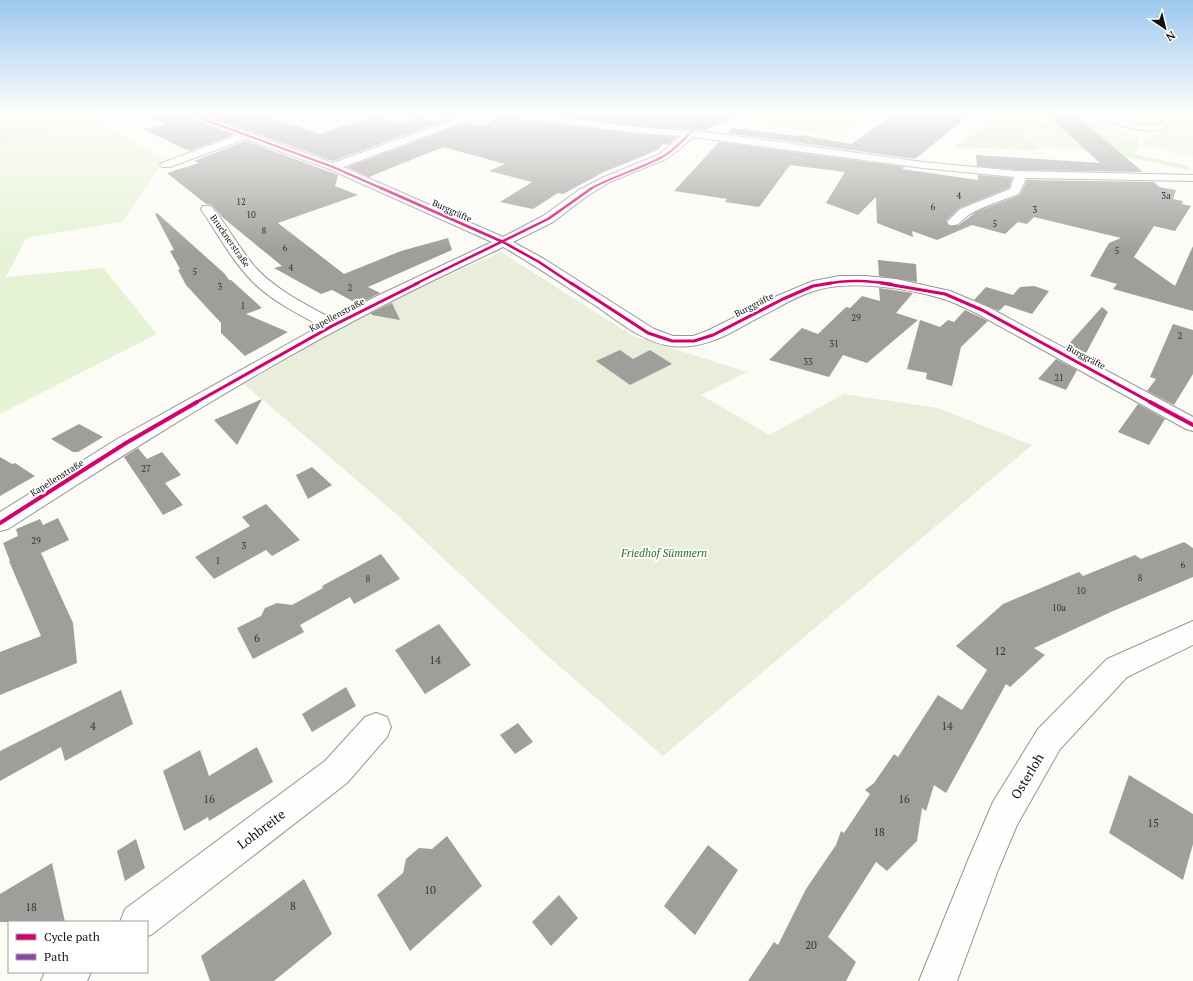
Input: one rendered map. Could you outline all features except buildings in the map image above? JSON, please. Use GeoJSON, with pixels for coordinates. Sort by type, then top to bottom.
{"type":"FeatureCollection","features":[{"type":"Feature","properties":{"kind":"street"},"geometry":{"type":"LineString","coordinates":[[166,165],[180,160]]}},
{"type":"Feature","properties":{"kind":"street","name":"Burggräfte"},"geometry":{"type":"LineString","coordinates":[[316,160],[333,166],[503,242],[539,262],[648,333],[672,341],[694,342],[713,335],[783,299],[813,286],[840,281],[865,281],[896,284],[944,294],[982,310],[1193,425]]}},
{"type":"Feature","properties":{"kind":"street"},"geometry":{"type":"LineString","coordinates":[[333,166],[350,160]]}},
{"type":"Feature","properties":{"kind":"street","name":"Kapellenstraße"},"geometry":{"type":"LineString","coordinates":[[0,523],[126,443],[332,326],[548,219],[583,193],[606,180],[655,160]]}},
{"type":"Feature","properties":{"kind":"street"},"geometry":{"type":"LineString","coordinates":[[885,160],[923,165],[1021,174],[1193,178]]}},
{"type":"Feature","properties":{"kind":"street"},"geometry":{"type":"LineString","coordinates":[[954,222],[965,212],[1015,191],[1021,174]]}},
{"type":"Feature","properties":{"kind":"street","name":"Brucknerstraße"},"geometry":{"type":"LineString","coordinates":[[207,209],[215,218],[251,272],[273,290],[332,326]]}},
{"type":"Feature","properties":{"kind":"street","name":"Osterloh"},"geometry":{"type":"LineString","coordinates":[[938,981],[980,870],[1005,814],[1049,739],[1118,668],[1193,632]]}},
{"type":"Feature","properties":{"kind":"street","name":"Lohbreite"},"geometry":{"type":"LineString","coordinates":[[139,921],[336,772],[376,727]]}},
{"type":"Feature","properties":{"kind":"street"},"geometry":{"type":"LineString","coordinates":[[60,981],[71,973]]}},
{"type":"Feature","properties":{"kind":"green space"},"geometry":{"type":"Polygon","coordinates":[[[0,160],[165,160],[122,222],[26,238],[6,277],[103,268],[157,334],[0,414],[0,160]]]}},
{"type":"Feature","properties":{"kind":"green space"},"geometry":{"type":"Polygon","coordinates":[[[1139,160],[1160,160],[1189,166],[1189,170],[1139,160]]]}},
{"type":"Feature","properties":{"kind":"green space","name":"Friedhof Sümmern"},"geometry":{"type":"Polygon","coordinates":[[[501,252],[633,336],[747,372],[701,395],[769,435],[844,394],[938,408],[1032,445],[663,756],[543,652],[394,512],[244,384],[389,301],[501,252]]]}},
{"type":"Feature","properties":{"kind":"cycle path"},"geometry":{"type":"LineString","coordinates":[[313,160],[503,242],[539,262],[648,333],[672,341],[694,341],[713,335],[783,299],[813,286],[840,281],[865,281],[896,284],[945,294],[982,310],[1193,425]]}},
{"type":"Feature","properties":{"kind":"cycle path"},"geometry":{"type":"LineString","coordinates":[[0,523],[126,443],[332,326],[383,299],[548,219],[583,193],[606,180],[655,160]]}}]}
